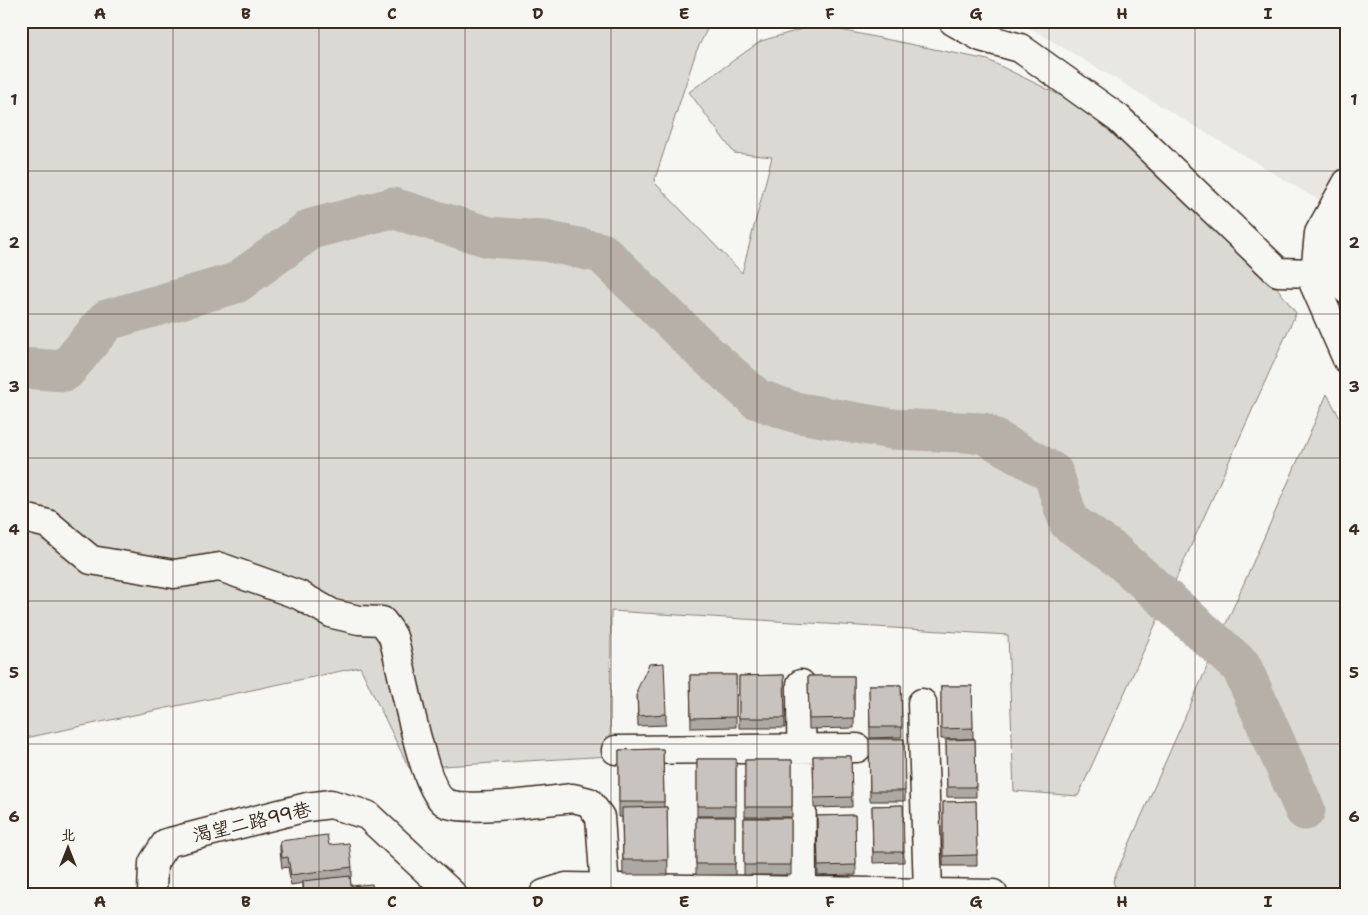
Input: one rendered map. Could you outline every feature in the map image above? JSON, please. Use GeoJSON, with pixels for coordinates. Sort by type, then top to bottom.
{"type":"FeatureCollection","features":[{"type":"Feature","properties":{"kind":"street"},"geometry":{"type":"LineString","coordinates":[[952,21],[981,37],[1020,48],[1118,118],[1278,272],[1316,272]]}},
{"type":"Feature","properties":{"kind":"street"},"geometry":{"type":"LineString","coordinates":[[1347,183],[1319,233],[1314,284],[1347,358]]}},
{"type":"Feature","properties":{"kind":"street"},"geometry":{"type":"LineString","coordinates":[[1347,232],[1342,280],[1347,290]]}},
{"type":"Feature","properties":{"kind":"street"},"geometry":{"type":"LineString","coordinates":[[21,517],[48,524],[91,560],[174,574],[220,567],[299,595],[333,614],[359,620],[382,622],[393,635],[413,727],[435,792],[446,804],[468,807],[573,798],[589,802],[600,817],[606,889]]}},
{"type":"Feature","properties":{"kind":"street"},"geometry":{"type":"LineString","coordinates":[[801,684],[802,891]]}},
{"type":"Feature","properties":{"kind":"street"},"geometry":{"type":"LineString","coordinates":[[922,703],[928,892]]}},
{"type":"Feature","properties":{"kind":"street"},"geometry":{"type":"LineString","coordinates":[[616,750],[857,748]]}},
{"type":"Feature","properties":{"kind":"street","name":"渴望二路99巷"},"geometry":{"type":"LineString","coordinates":[[152,894],[153,863],[166,843],[307,807],[331,804],[367,815],[452,894]]}},
{"type":"Feature","properties":{"kind":"street"},"geometry":{"type":"LineString","coordinates":[[544,894],[566,887],[991,893]]}},
{"type":"Feature","properties":{"kind":"shaded area"},"geometry":{"type":"Polygon","coordinates":[[[21,21],[711,21],[696,52],[654,182],[742,273],[772,157],[734,153],[689,92],[761,41],[816,25],[988,60],[1098,114],[1257,261],[1296,313],[1078,796],[1014,791],[1008,635],[611,611],[610,756],[409,768],[360,667],[21,739],[21,21]]]}},
{"type":"Feature","properties":{"kind":"shaded area"},"geometry":{"type":"Polygon","coordinates":[[[1015,21],[1347,21],[1347,217],[1027,26],[1015,21]]]}},
{"type":"Feature","properties":{"kind":"shaded area"},"geometry":{"type":"Polygon","coordinates":[[[1327,394],[1347,431],[1347,894],[1117,894],[1113,881],[1327,394]]]}},
{"type":"Feature","properties":{"kind":"building"},"geometry":{"type":"Polygon","coordinates":[[[664,663],[666,714],[638,716],[637,690],[649,664],[664,663]]]}},
{"type":"Feature","properties":{"kind":"building"},"geometry":{"type":"Polygon","coordinates":[[[690,675],[736,675],[736,717],[691,718],[690,675]]]}},
{"type":"Feature","properties":{"kind":"building"},"geometry":{"type":"Polygon","coordinates":[[[784,675],[785,718],[739,718],[739,676],[784,675]]]}},
{"type":"Feature","properties":{"kind":"building"},"geometry":{"type":"Polygon","coordinates":[[[808,676],[854,676],[854,718],[809,719],[808,676]]]}},
{"type":"Feature","properties":{"kind":"building"},"geometry":{"type":"Polygon","coordinates":[[[869,685],[901,685],[902,727],[870,727],[869,685]]]}},
{"type":"Feature","properties":{"kind":"building"},"geometry":{"type":"Polygon","coordinates":[[[941,686],[972,686],[973,728],[941,729],[941,686]]]}},
{"type":"Feature","properties":{"kind":"building"},"geometry":{"type":"Polygon","coordinates":[[[869,739],[904,739],[905,791],[870,791],[869,739]]]}},
{"type":"Feature","properties":{"kind":"building"},"geometry":{"type":"Polygon","coordinates":[[[975,739],[976,787],[947,787],[946,740],[975,739]]]}},
{"type":"Feature","properties":{"kind":"building"},"geometry":{"type":"Polygon","coordinates":[[[663,749],[664,802],[619,802],[619,750],[663,749]]]}},
{"type":"Feature","properties":{"kind":"building"},"geometry":{"type":"Polygon","coordinates":[[[813,756],[851,756],[852,797],[814,798],[813,756]]]}},
{"type":"Feature","properties":{"kind":"building"},"geometry":{"type":"Polygon","coordinates":[[[697,759],[736,759],[736,806],[697,806],[697,759]]]}},
{"type":"Feature","properties":{"kind":"building"},"geometry":{"type":"Polygon","coordinates":[[[745,760],[792,760],[792,807],[745,807],[745,760]]]}},
{"type":"Feature","properties":{"kind":"building"},"geometry":{"type":"Polygon","coordinates":[[[976,801],[977,855],[943,856],[943,802],[976,801]]]}},
{"type":"Feature","properties":{"kind":"building"},"geometry":{"type":"Polygon","coordinates":[[[903,805],[904,852],[873,852],[872,806],[903,805]]]}},
{"type":"Feature","properties":{"kind":"building"},"geometry":{"type":"Polygon","coordinates":[[[667,807],[668,860],[623,860],[622,808],[667,807]]]}},
{"type":"Feature","properties":{"kind":"building"},"geometry":{"type":"Polygon","coordinates":[[[855,815],[856,865],[818,866],[817,816],[855,815]]]}},
{"type":"Feature","properties":{"kind":"building"},"geometry":{"type":"Polygon","coordinates":[[[696,817],[735,817],[735,864],[696,864],[696,817]]]}},
{"type":"Feature","properties":{"kind":"building"},"geometry":{"type":"Polygon","coordinates":[[[744,818],[791,818],[791,865],[744,865],[744,818]]]}},
{"type":"Feature","properties":{"kind":"building"},"geometry":{"type":"Polygon","coordinates":[[[327,835],[329,845],[349,843],[352,867],[291,875],[288,857],[282,858],[280,841],[327,835]]]}},
{"type":"Feature","properties":{"kind":"building"},"geometry":{"type":"Polygon","coordinates":[[[350,876],[351,886],[372,884],[373,894],[304,894],[303,881],[350,876]]]}},
{"type":"Feature","properties":{"kind":"waterway"},"geometry":{"type":"LineString","coordinates":[[21,368],[65,371],[107,320],[236,283],[311,229],[392,208],[489,237],[545,241],[602,253],[704,352],[757,399],[794,412],[892,429],[983,433],[1053,473],[1069,522],[1113,552],[1241,666],[1305,810]]}}]}
